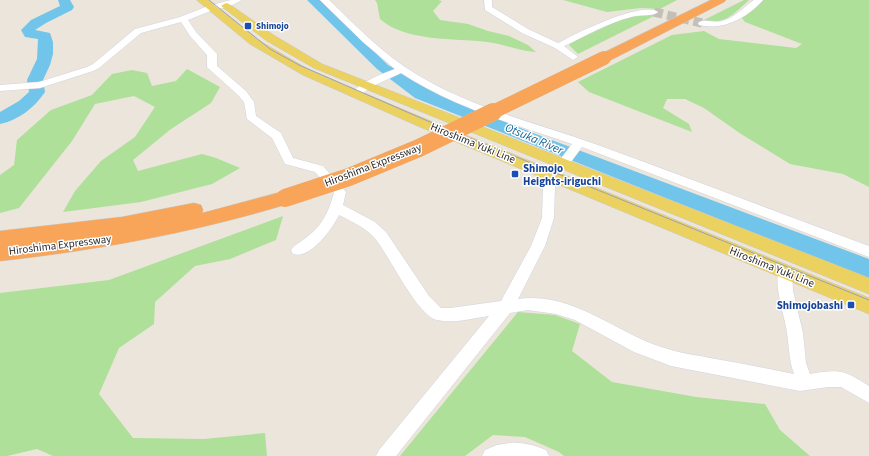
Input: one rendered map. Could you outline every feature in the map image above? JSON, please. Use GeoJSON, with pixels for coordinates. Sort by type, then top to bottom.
{"type":"FeatureCollection","features":[{"type":"Feature","properties":{"kind":"highway","name":"Hiroshima Expressway"},"geometry":{"type":"LineString","coordinates":[[0,239],[67,232],[131,222],[282,193],[349,177],[420,148],[598,56],[697,0]]}},
{"type":"Feature","properties":{"kind":"highway","name":"Hiroshima Expressway"},"geometry":{"type":"LineString","coordinates":[[598,56],[720,0]]}},
{"type":"Feature","properties":{"kind":"highway","name":"Hiroshima Expressway"},"geometry":{"type":"LineString","coordinates":[[0,253],[60,247],[129,236],[189,224],[282,193]]}},
{"type":"Feature","properties":{"kind":"main road","name":"Hiroshima Yuki Line"},"geometry":{"type":"LineString","coordinates":[[219,3],[254,42],[307,73],[361,90],[565,162],[869,286]]}},
{"type":"Feature","properties":{"kind":"main road","name":"Hiroshima Yuki Line"},"geometry":{"type":"LineString","coordinates":[[361,90],[423,123],[869,306]]}},
{"type":"Feature","properties":{"kind":"street"},"geometry":{"type":"LineString","coordinates":[[324,0],[400,69],[450,96],[869,252]]}},
{"type":"Feature","properties":{"kind":"street"},"geometry":{"type":"LineString","coordinates":[[488,0],[488,8],[525,31],[558,46],[573,57]]}},
{"type":"Feature","properties":{"kind":"street"},"geometry":{"type":"LineString","coordinates":[[702,23],[715,25],[728,23],[759,0]]}},
{"type":"Feature","properties":{"kind":"street"},"geometry":{"type":"LineString","coordinates":[[0,88],[36,85],[81,72],[96,66],[138,31],[183,19],[219,3]]}},
{"type":"Feature","properties":{"kind":"street"},"geometry":{"type":"LineString","coordinates":[[558,46],[628,13],[645,11],[654,12]]}},
{"type":"Feature","properties":{"kind":"street"},"geometry":{"type":"LineString","coordinates":[[183,19],[193,34],[212,54],[212,67],[242,93],[249,102],[250,117],[277,136],[289,160],[318,169],[340,192],[337,208],[325,229],[312,242],[298,250]]}},
{"type":"Feature","properties":{"kind":"street"},"geometry":{"type":"LineString","coordinates":[[361,90],[400,69]]}},
{"type":"Feature","properties":{"kind":"street"},"geometry":{"type":"LineString","coordinates":[[385,456],[504,308],[525,273],[538,246],[548,218],[549,186],[554,176],[577,144]]}},
{"type":"Feature","properties":{"kind":"street"},"geometry":{"type":"LineString","coordinates":[[337,208],[370,226],[381,236],[424,301],[438,314],[450,315],[528,304],[556,307],[580,315],[640,346],[671,358],[800,383],[828,379],[843,379],[869,395]]}},
{"type":"Feature","properties":{"kind":"street"},"geometry":{"type":"LineString","coordinates":[[785,272],[786,291],[795,332],[798,364],[805,382]]}},
{"type":"Feature","properties":{"kind":"street"},"geometry":{"type":"LineString","coordinates":[[491,456],[499,452],[531,453],[540,456]]}},
{"type":"Feature","properties":{"kind":"green space"},"geometry":{"type":"Polygon","coordinates":[[[375,0],[442,1],[433,11],[440,20],[468,24],[509,36],[528,45],[536,52],[487,42],[431,38],[403,32],[380,19],[375,0]]]}},
{"type":"Feature","properties":{"kind":"green space"},"geometry":{"type":"Polygon","coordinates":[[[563,0],[677,0],[660,9],[641,8],[607,12],[563,0]]]}},
{"type":"Feature","properties":{"kind":"green space"},"geometry":{"type":"Polygon","coordinates":[[[744,0],[749,0],[733,14],[723,20],[710,22],[702,21],[744,0]]]}},
{"type":"Feature","properties":{"kind":"green space"},"geometry":{"type":"Polygon","coordinates":[[[763,0],[869,0],[869,187],[843,174],[790,164],[741,134],[704,108],[685,99],[667,99],[663,108],[689,124],[692,132],[589,92],[578,82],[672,35],[704,31],[719,39],[796,48],[802,44],[745,22],[741,17],[763,0]]]}},
{"type":"Feature","properties":{"kind":"green space"},"geometry":{"type":"Polygon","coordinates":[[[630,15],[656,15],[578,54],[569,45],[572,42],[630,15]]]}},
{"type":"Feature","properties":{"kind":"green space"},"geometry":{"type":"Polygon","coordinates":[[[187,69],[220,87],[211,103],[171,129],[133,160],[138,171],[202,154],[240,168],[212,184],[141,202],[63,212],[75,191],[101,161],[135,137],[155,107],[134,96],[95,104],[72,141],[19,208],[0,213],[0,175],[14,165],[17,140],[51,110],[92,95],[112,74],[132,70],[147,73],[152,86],[176,81],[187,69]]]}},
{"type":"Feature","properties":{"kind":"green space"},"geometry":{"type":"Polygon","coordinates":[[[283,216],[276,240],[230,259],[195,266],[155,302],[154,324],[119,348],[99,394],[133,438],[204,439],[265,433],[267,456],[53,456],[37,449],[7,456],[0,456],[0,293],[109,280],[283,216]]]}},
{"type":"Feature","properties":{"kind":"green space"},"geometry":{"type":"Polygon","coordinates":[[[518,312],[555,315],[580,324],[572,351],[612,382],[696,397],[765,404],[780,430],[810,456],[564,456],[559,452],[525,437],[493,435],[465,456],[400,456],[518,312]]]}},
{"type":"Feature","properties":{"kind":"water","name":"Otsuka River"},"geometry":{"type":"Polygon","coordinates":[[[307,0],[320,0],[388,65],[441,96],[533,133],[869,259],[869,279],[415,98],[377,69],[307,0]]]}},
{"type":"Feature","properties":{"kind":"waterway"},"geometry":{"type":"LineString","coordinates":[[0,119],[20,108],[37,92],[35,80],[44,59],[46,42],[45,36],[30,34],[28,30],[41,20],[67,7],[64,0]]}},
{"type":"Feature","properties":{"kind":"tunnel"},"geometry":{"type":"LineString","coordinates":[[654,12],[702,23]]}},
{"type":"Feature","properties":{"kind":"tram line"},"geometry":{"type":"LineString","coordinates":[[209,0],[270,49],[299,65],[430,122],[869,300]]}},
{"type":"Feature","properties":{"kind":"place","name":"Shimojo"},"geometry":{"type":"Point","coordinates":[248,26]}},
{"type":"Feature","properties":{"kind":"place","name":"Shimojo Heights-iriguchi"},"geometry":{"type":"Point","coordinates":[515,174]}},
{"type":"Feature","properties":{"kind":"place","name":"Shimojobashi"},"geometry":{"type":"Point","coordinates":[851,305]}}]}
